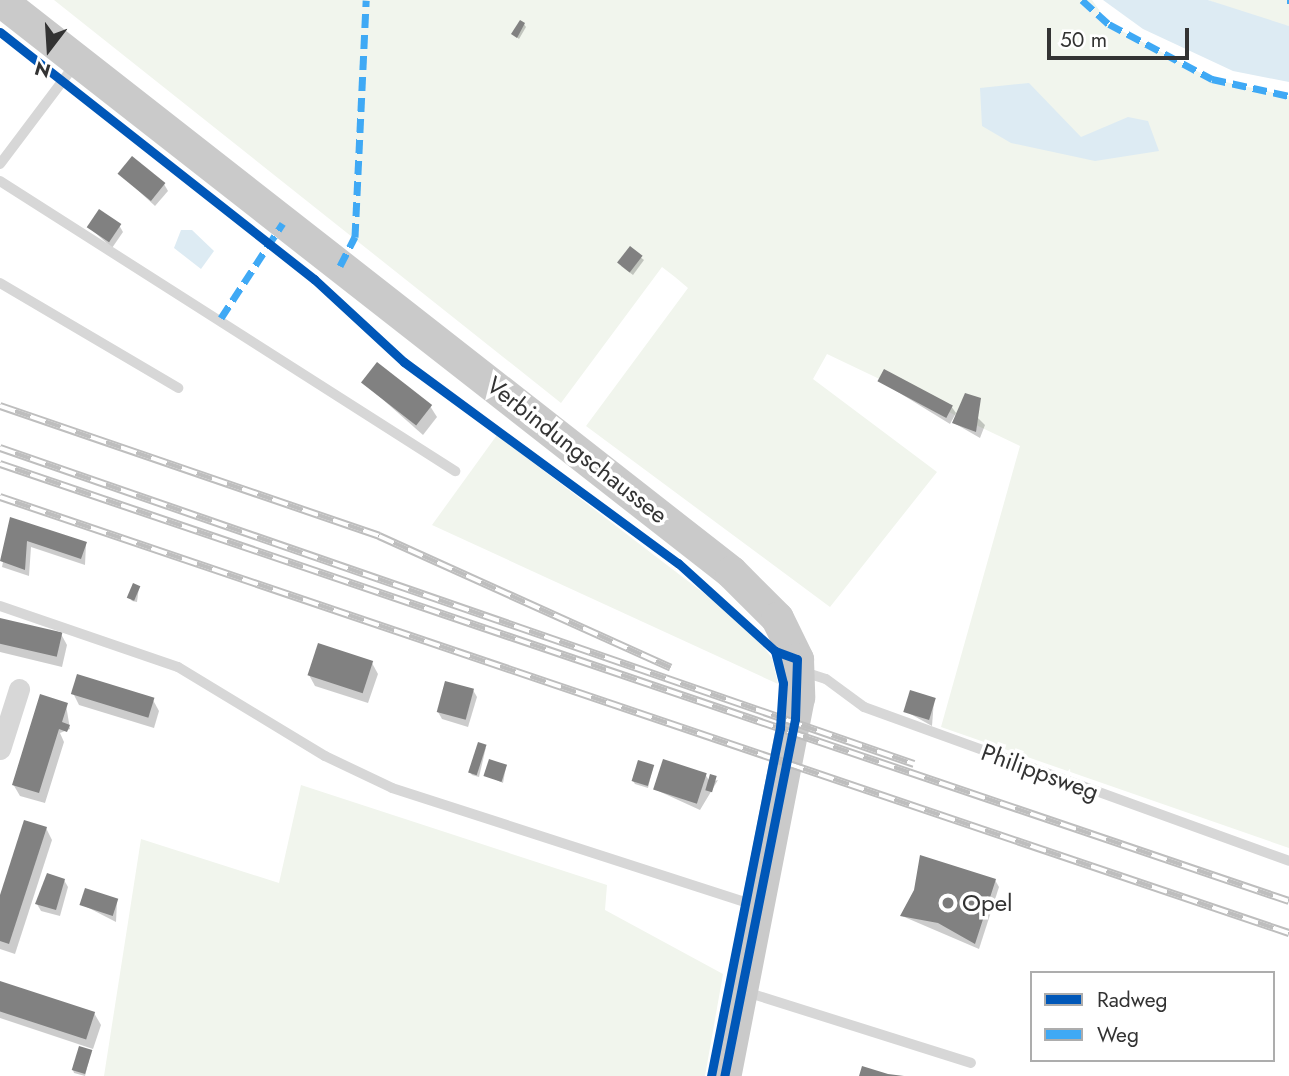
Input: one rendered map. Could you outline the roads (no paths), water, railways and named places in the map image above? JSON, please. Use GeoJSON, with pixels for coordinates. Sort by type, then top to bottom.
{"type":"FeatureCollection","features":[{"type":"Feature","properties":{"kind":"main road","name":"Verbindungschaussee"},"geometry":{"type":"LineString","coordinates":[[0,1],[731,572],[777,618],[798,670],[795,719],[724,1076]]}},
{"type":"Feature","properties":{"kind":"street"},"geometry":{"type":"LineString","coordinates":[[0,749],[19,689]]}},
{"type":"Feature","properties":{"kind":"lane"},"geometry":{"type":"LineString","coordinates":[[0,163],[4,151],[78,61]]}},
{"type":"Feature","properties":{"kind":"lane"},"geometry":{"type":"LineString","coordinates":[[0,181],[455,471]]}},
{"type":"Feature","properties":{"kind":"lane"},"geometry":{"type":"LineString","coordinates":[[0,283],[178,388]]}},
{"type":"Feature","properties":{"kind":"lane"},"geometry":{"type":"LineString","coordinates":[[0,606],[178,667],[325,756],[392,788],[757,906]]}},
{"type":"Feature","properties":{"kind":"lane","name":"Philippsweg"},"geometry":{"type":"LineString","coordinates":[[798,670],[826,679],[864,707],[1289,861]]}},
{"type":"Feature","properties":{"kind":"lane"},"geometry":{"type":"LineString","coordinates":[[741,990],[971,1063]]}},
{"type":"Feature","properties":{"kind":"railway"},"geometry":{"type":"LineString","coordinates":[[0,406],[379,536],[671,668]]}},
{"type":"Feature","properties":{"kind":"railway"},"geometry":{"type":"LineString","coordinates":[[0,448],[914,764]]}},
{"type":"Feature","properties":{"kind":"railway"},"geometry":{"type":"LineString","coordinates":[[0,464],[1289,901]]}},
{"type":"Feature","properties":{"kind":"railway"},"geometry":{"type":"LineString","coordinates":[[0,497],[1289,933]]}},
{"type":"Feature","properties":{"kind":"place","name":"Opel"},"geometry":{"type":"Point","coordinates":[948,903]}}]}
